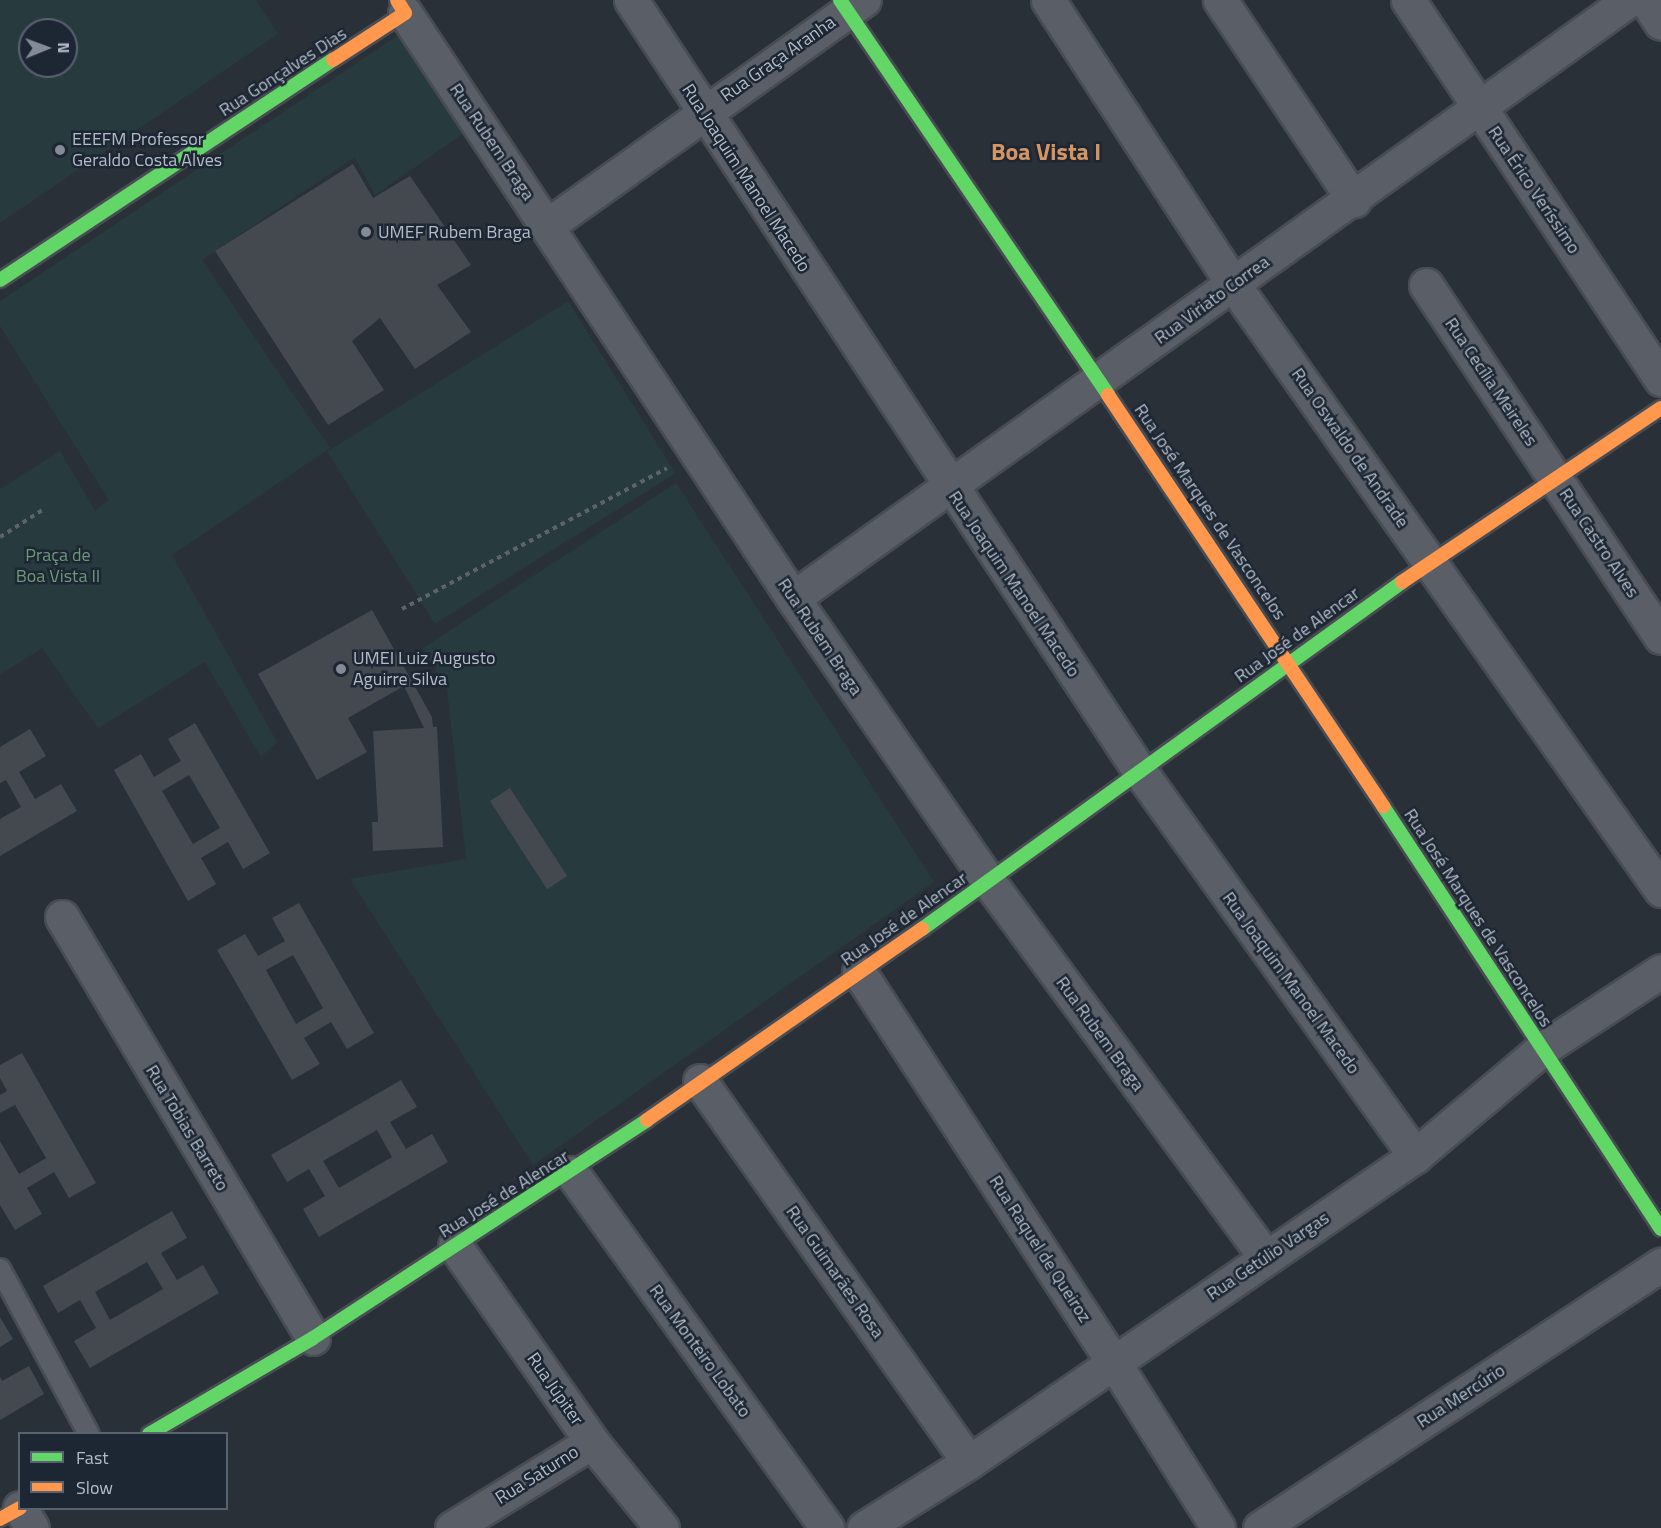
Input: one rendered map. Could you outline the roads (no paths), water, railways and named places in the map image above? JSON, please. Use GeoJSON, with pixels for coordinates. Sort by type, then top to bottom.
{"type":"FeatureCollection","features":[{"type":"Feature","properties":{"kind":"street","name":"Rua Joaquim Manoel Macedo"},"geometry":{"type":"LineString","coordinates":[[631,0],[702,112],[950,488],[1139,770],[1415,1156]]}},
{"type":"Feature","properties":{"kind":"street","name":"Rua Oswaldo de Andrade"},"geometry":{"type":"LineString","coordinates":[[1047,0],[1233,284],[1431,561],[1661,890]]}},
{"type":"Feature","properties":{"kind":"street"},"geometry":{"type":"LineString","coordinates":[[1220,0],[1354,200]]}},
{"type":"Feature","properties":{"kind":"street","name":"Rua Érico Veríssimo"},"geometry":{"type":"LineString","coordinates":[[1408,0],[1661,379]]}},
{"type":"Feature","properties":{"kind":"street","name":"Rua Viriato Correa"},"geometry":{"type":"LineString","coordinates":[[793,598],[1354,200],[1478,105],[1629,0]]}},
{"type":"Feature","properties":{"kind":"street"},"geometry":{"type":"LineString","coordinates":[[1646,0],[1661,24]]}},
{"type":"Feature","properties":{"kind":"street","name":"Rua Graça Aranha"},"geometry":{"type":"LineString","coordinates":[[548,225],[850,4]]}},
{"type":"Feature","properties":{"kind":"street","name":"Rua José Marques de Vasconcelos"},"geometry":{"type":"LineString","coordinates":[[850,4],[1290,662],[1661,1229]]}},
{"type":"Feature","properties":{"kind":"street","name":"Rua Rubem Braga"},"geometry":{"type":"LineString","coordinates":[[401,7],[548,225],[793,598],[988,882],[1266,1258]]}},
{"type":"Feature","properties":{"kind":"street","name":"Rua Gonçalves Dias"},"geometry":{"type":"LineString","coordinates":[[0,280],[401,7]]}},
{"type":"Feature","properties":{"kind":"street","name":"Rua Cecília Meireles"},"geometry":{"type":"LineString","coordinates":[[1426,285],[1556,479]]}},
{"type":"Feature","properties":{"kind":"street","name":"Rua José de Alencar"},"geometry":{"type":"LineString","coordinates":[[152,1432],[313,1338],[572,1173],[700,1081],[988,882],[1139,770],[1431,561],[1661,408]]}},
{"type":"Feature","properties":{"kind":"street","name":"Rua Castro Alves"},"geometry":{"type":"LineString","coordinates":[[1556,479],[1661,637]]}},
{"type":"Feature","properties":{"kind":"street","name":"Rua Tobias Barreto"},"geometry":{"type":"LineString","coordinates":[[62,917],[313,1338]]}},
{"type":"Feature","properties":{"kind":"street","name":"Rua Getúlio Vargas"},"geometry":{"type":"LineString","coordinates":[[864,1528],[969,1462],[1113,1361],[1415,1156],[1542,1049],[1661,970]]}},
{"type":"Feature","properties":{"kind":"street","name":"Rua Raquel de Queiroz"},"geometry":{"type":"LineString","coordinates":[[859,972],[1113,1361],[1218,1528]]}},
{"type":"Feature","properties":{"kind":"street","name":"Rua Guimarães Rosa"},"geometry":{"type":"LineString","coordinates":[[700,1081],[969,1462]]}},
{"type":"Feature","properties":{"kind":"street","name":"Rua Monteiro Lobato"},"geometry":{"type":"LineString","coordinates":[[572,1173],[827,1528]]}},
{"type":"Feature","properties":{"kind":"street","name":"Rua Júpiter"},"geometry":{"type":"LineString","coordinates":[[455,1246],[592,1442],[662,1528]]}},
{"type":"Feature","properties":{"kind":"street","name":"Rua Mercúrio"},"geometry":{"type":"LineString","coordinates":[[1260,1528],[1661,1265]]}},
{"type":"Feature","properties":{"kind":"street","name":"Rua Saturno"},"geometry":{"type":"LineString","coordinates":[[452,1528],[592,1442]]}},
{"type":"Feature","properties":{"kind":"street"},"geometry":{"type":"LineString","coordinates":[[0,1519],[18,1509]]}},
{"type":"Feature","properties":{"kind":"street"},"geometry":{"type":"LineString","coordinates":[[21,1510],[32,1528]]}},
{"type":"Feature","properties":{"kind":"lane"},"geometry":{"type":"LineString","coordinates":[[0,1269],[88,1432]]}},
{"type":"Feature","properties":{"kind":"place","name":"EEEFM Professor Geraldo Costa Alves"},"geometry":{"type":"Point","coordinates":[60,150]}},
{"type":"Feature","properties":{"kind":"place","name":"UMEF Rubem Braga"},"geometry":{"type":"Point","coordinates":[366,232]}},
{"type":"Feature","properties":{"kind":"place","name":"UMEI Luiz Augusto Aguirre Silva"},"geometry":{"type":"Point","coordinates":[341,669]}},
{"type":"Feature","properties":{"kind":"district","name":"Boa Vista I"},"geometry":{"type":"Point","coordinates":[1046,152]}},
{"type":"Feature","properties":{"kind":"park label","name":"Praça de Boa Vista II"},"geometry":{"type":"Point","coordinates":[58,566]}}]}
